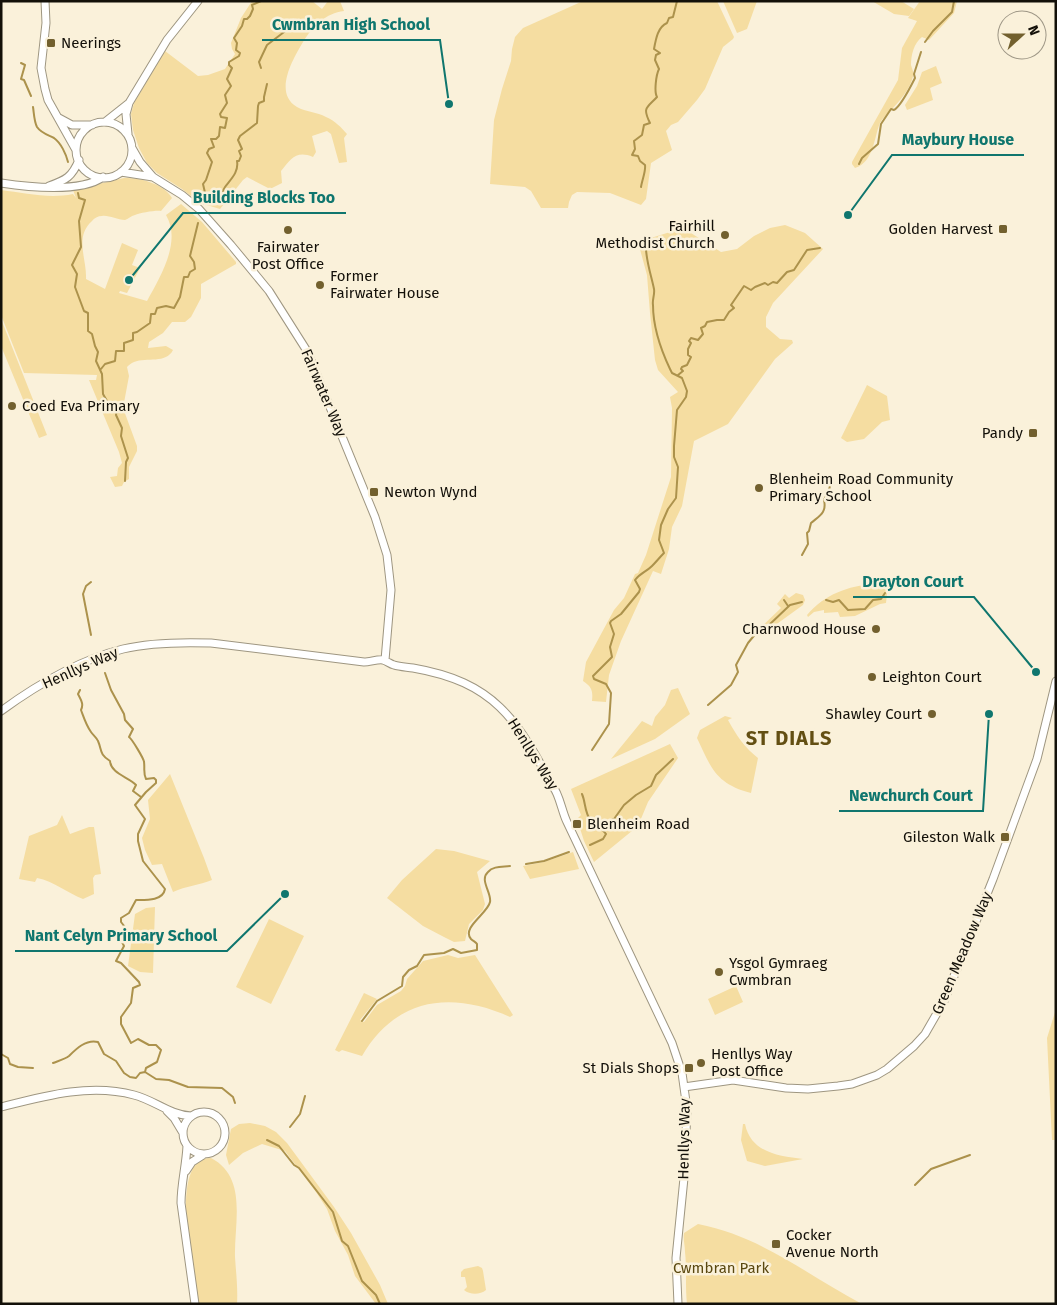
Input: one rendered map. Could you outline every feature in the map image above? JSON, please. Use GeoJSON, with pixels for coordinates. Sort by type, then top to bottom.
{"type":"FeatureCollection","features":[{"type":"Feature","properties":{"kind":"street"},"geometry":{"type":"LineString","coordinates":[[45,1],[46,23],[41,68],[48,100],[77,150],[82,166],[90,174],[103,178],[112,177],[121,172],[131,159],[132,148],[128,136],[126,114],[129,102],[167,40],[198,1]]}},
{"type":"Feature","properties":{"kind":"street"},"geometry":{"type":"LineString","coordinates":[[104,122],[129,102]]}},
{"type":"Feature","properties":{"kind":"street"},"geometry":{"type":"LineString","coordinates":[[59,118],[72,125],[104,122],[118,126],[128,136]]}},
{"type":"Feature","properties":{"kind":"street"},"geometry":{"type":"LineString","coordinates":[[77,150],[80,136],[92,124]]}},
{"type":"Feature","properties":{"kind":"street","name":"Fairwater Way"},"geometry":{"type":"LineString","coordinates":[[132,148],[145,169],[153,177],[182,195],[211,223],[269,291],[308,351],[376,517],[386,549],[391,590],[384,660]]}},
{"type":"Feature","properties":{"kind":"street"},"geometry":{"type":"LineString","coordinates":[[49,186],[68,178],[79,160]]}},
{"type":"Feature","properties":{"kind":"street","name":"Fairwater Way"},"geometry":{"type":"LineString","coordinates":[[121,172],[153,177]]}},
{"type":"Feature","properties":{"kind":"street"},"geometry":{"type":"LineString","coordinates":[[1,183],[28,187],[49,186],[58,188],[98,181],[103,178]]}},
{"type":"Feature","properties":{"kind":"street","name":"Henllys Way"},"geometry":{"type":"LineString","coordinates":[[1,711],[61,673],[112,652],[140,646],[188,642],[211,643],[364,662],[384,660],[398,666],[432,672],[455,679],[472,687],[504,710],[527,740],[558,792],[560,808],[566,822],[672,1044],[682,1073],[687,1125],[684,1188],[676,1258],[678,1304]]}},
{"type":"Feature","properties":{"kind":"street","name":"Green Meadow Way"},"geometry":{"type":"LineString","coordinates":[[684,1087],[732,1080],[808,1090],[852,1084],[877,1075],[887,1069],[925,1034],[944,1001],[1035,766],[1056,681]]}},
{"type":"Feature","properties":{"kind":"street"},"geometry":{"type":"LineString","coordinates":[[1,1107],[61,1094],[97,1090],[118,1091],[137,1096],[165,1109],[191,1116]]}},
{"type":"Feature","properties":{"kind":"street"},"geometry":{"type":"LineString","coordinates":[[165,1109],[174,1118],[183,1133],[187,1146],[187,1162],[181,1189],[182,1218],[195,1304]]}},
{"type":"Feature","properties":{"kind":"street"},"geometry":{"type":"LineString","coordinates":[[183,1133],[186,1122],[191,1116],[201,1112],[218,1116],[225,1128],[225,1136],[219,1148],[192,1162],[184,1175]]}},
{"type":"Feature","properties":{"kind":"street"},"geometry":{"type":"LineString","coordinates":[[187,1146],[203,1155]]}},
{"type":"Feature","properties":{"kind":"green space"},"geometry":{"type":"Polygon","coordinates":[[[252,1],[312,1],[322,9],[328,1],[340,1],[344,11],[331,14],[321,21],[311,31],[294,57],[287,76],[286,93],[290,101],[297,107],[329,119],[338,124],[347,134],[344,138],[347,162],[339,163],[331,134],[327,131],[312,136],[316,152],[313,157],[298,155],[291,159],[281,171],[282,183],[270,189],[247,177],[220,209],[200,203],[157,173],[147,163],[139,148],[133,130],[131,114],[134,103],[165,51],[198,76],[208,75],[225,69],[235,54],[231,43],[241,18],[252,1]]]}},
{"type":"Feature","properties":{"kind":"green space"},"geometry":{"type":"Polygon","coordinates":[[[583,1],[717,1],[734,37],[723,47],[705,89],[678,122],[671,125],[666,131],[672,150],[651,163],[646,199],[641,205],[610,193],[577,192],[572,195],[568,208],[541,208],[531,191],[525,187],[490,184],[494,120],[511,61],[515,37],[523,28],[583,1]]]}},
{"type":"Feature","properties":{"kind":"green space"},"geometry":{"type":"Polygon","coordinates":[[[723,1],[757,1],[747,29],[737,33],[723,1]]]}},
{"type":"Feature","properties":{"kind":"green space"},"geometry":{"type":"Polygon","coordinates":[[[872,1],[901,1],[914,9],[909,16],[894,14],[872,1]]]}},
{"type":"Feature","properties":{"kind":"green space"},"geometry":{"type":"Polygon","coordinates":[[[920,1],[957,1],[954,13],[929,40],[922,37],[917,42],[912,57],[912,81],[901,99],[881,121],[870,155],[861,165],[855,168],[852,162],[898,80],[902,48],[917,21],[908,18],[920,1]]]}},
{"type":"Feature","properties":{"kind":"green space"},"geometry":{"type":"Polygon","coordinates":[[[936,66],[942,83],[930,88],[933,100],[907,110],[905,105],[917,86],[922,72],[936,66]]]}},
{"type":"Feature","properties":{"kind":"green space"},"geometry":{"type":"Polygon","coordinates":[[[124,178],[151,182],[163,189],[172,198],[161,211],[140,213],[125,220],[105,216],[99,216],[94,219],[87,227],[82,241],[86,279],[105,289],[122,243],[138,250],[132,265],[140,268],[127,293],[120,291],[119,293],[147,301],[163,270],[170,248],[172,236],[166,215],[181,204],[202,222],[236,264],[201,284],[201,298],[191,317],[185,322],[172,322],[163,333],[149,342],[148,348],[166,346],[173,350],[170,354],[161,359],[134,362],[127,367],[129,376],[123,408],[137,446],[137,451],[129,467],[129,479],[122,486],[115,487],[110,477],[117,476],[118,468],[122,463],[89,380],[96,380],[97,375],[24,373],[1,315],[1,190],[46,196],[73,194],[76,198],[73,190],[124,178]]]}},
{"type":"Feature","properties":{"kind":"green space"},"geometry":{"type":"Polygon","coordinates":[[[785,225],[805,233],[823,249],[773,303],[766,317],[766,327],[780,339],[792,340],[793,343],[775,359],[728,424],[694,441],[682,506],[672,527],[669,549],[661,574],[653,571],[621,641],[609,675],[606,702],[592,701],[591,690],[583,681],[586,662],[614,610],[624,598],[635,574],[638,573],[646,555],[671,477],[672,408],[670,397],[678,392],[658,370],[655,360],[647,275],[638,242],[683,228],[721,252],[737,249],[754,236],[770,228],[785,225]]]}},
{"type":"Feature","properties":{"kind":"green space"},"geometry":{"type":"Polygon","coordinates":[[[1,319],[47,435],[39,438],[1,346],[1,319]]]}},
{"type":"Feature","properties":{"kind":"green space"},"geometry":{"type":"Polygon","coordinates":[[[867,385],[887,396],[890,420],[882,422],[864,439],[847,442],[841,438],[867,385]]]}},
{"type":"Feature","properties":{"kind":"green space"},"geometry":{"type":"Polygon","coordinates":[[[874,584],[888,585],[886,603],[855,616],[840,617],[838,612],[824,613],[824,610],[814,612],[808,617],[807,615],[821,602],[837,592],[874,584]]]}},
{"type":"Feature","properties":{"kind":"green space"},"geometry":{"type":"Polygon","coordinates":[[[796,593],[803,595],[805,600],[803,605],[774,626],[759,633],[759,629],[781,608],[777,604],[785,594],[789,598],[796,593]]]}},
{"type":"Feature","properties":{"kind":"green space"},"geometry":{"type":"Polygon","coordinates":[[[678,688],[690,714],[655,739],[611,759],[642,721],[652,726],[655,717],[665,705],[671,690],[678,688]]]}},
{"type":"Feature","properties":{"kind":"green space"},"geometry":{"type":"Polygon","coordinates":[[[725,716],[732,718],[728,720],[734,731],[745,746],[758,758],[751,793],[722,780],[706,758],[697,738],[700,730],[725,716]]]}},
{"type":"Feature","properties":{"kind":"green space"},"geometry":{"type":"Polygon","coordinates":[[[670,744],[678,758],[648,802],[638,826],[594,862],[584,841],[577,819],[581,815],[571,789],[670,744]]]}},
{"type":"Feature","properties":{"kind":"green space"},"geometry":{"type":"Polygon","coordinates":[[[170,774],[212,880],[173,892],[162,864],[152,865],[142,838],[150,819],[148,800],[170,774]]]}},
{"type":"Feature","properties":{"kind":"green space"},"geometry":{"type":"Polygon","coordinates":[[[62,815],[70,834],[94,827],[101,874],[95,875],[93,878],[94,894],[83,899],[55,884],[37,878],[35,882],[19,879],[29,836],[57,825],[62,815]]]}},
{"type":"Feature","properties":{"kind":"green space"},"geometry":{"type":"Polygon","coordinates":[[[436,849],[454,851],[490,861],[477,872],[485,904],[483,910],[469,924],[465,941],[454,942],[423,926],[387,898],[402,880],[436,849]]]}},
{"type":"Feature","properties":{"kind":"green space"},"geometry":{"type":"Polygon","coordinates":[[[573,852],[579,869],[530,879],[523,866],[544,862],[573,852]]]}},
{"type":"Feature","properties":{"kind":"green space"},"geometry":{"type":"Polygon","coordinates":[[[155,907],[153,973],[140,972],[128,966],[135,914],[146,908],[155,907]]]}},
{"type":"Feature","properties":{"kind":"green space"},"geometry":{"type":"Polygon","coordinates":[[[269,919],[304,936],[271,1004],[236,987],[269,919]]]}},
{"type":"Feature","properties":{"kind":"green space"},"geometry":{"type":"Polygon","coordinates":[[[448,955],[458,958],[475,955],[513,1015],[510,1017],[467,1004],[447,1002],[427,1005],[408,1011],[391,1021],[376,1036],[362,1056],[342,1050],[339,1052],[335,1050],[364,993],[377,999],[360,1020],[364,1022],[377,1005],[401,991],[407,979],[423,961],[448,955]]]}},
{"type":"Feature","properties":{"kind":"green space"},"geometry":{"type":"Polygon","coordinates":[[[736,986],[743,1002],[715,1015],[708,999],[736,986]]]}},
{"type":"Feature","properties":{"kind":"green space"},"geometry":{"type":"Polygon","coordinates":[[[1056,1009],[1056,1140],[1052,1140],[1047,1038],[1056,1009]]]}},
{"type":"Feature","properties":{"kind":"green space"},"geometry":{"type":"Polygon","coordinates":[[[250,1123],[265,1126],[276,1132],[287,1143],[351,1233],[380,1285],[388,1304],[376,1304],[355,1276],[348,1255],[335,1231],[327,1209],[285,1151],[262,1144],[243,1153],[229,1165],[226,1155],[231,1129],[239,1124],[250,1123]]]}},
{"type":"Feature","properties":{"kind":"green space"},"geometry":{"type":"Polygon","coordinates":[[[743,1124],[745,1124],[748,1134],[753,1141],[760,1147],[776,1154],[803,1159],[765,1166],[747,1161],[741,1140],[743,1124]]]}},
{"type":"Feature","properties":{"kind":"green space"},"geometry":{"type":"Polygon","coordinates":[[[211,1158],[223,1166],[235,1189],[237,1216],[235,1257],[237,1304],[198,1304],[186,1221],[186,1197],[190,1177],[197,1163],[211,1158]]]}},
{"type":"Feature","properties":{"kind":"green space","name":"Cwmbran Park"},"geometry":{"type":"Polygon","coordinates":[[[698,1224],[742,1237],[763,1247],[862,1304],[687,1304],[684,1233],[698,1224]]]}},
{"type":"Feature","properties":{"kind":"green space"},"geometry":{"type":"Polygon","coordinates":[[[478,1266],[483,1271],[486,1290],[478,1294],[472,1294],[464,1290],[467,1287],[465,1277],[461,1277],[461,1272],[464,1269],[478,1266]]]}},
{"type":"Feature","properties":{"kind":"waterway"},"geometry":{"type":"LineString","coordinates":[[204,204],[206,197],[203,184],[212,162],[207,153],[209,149],[214,147],[211,139],[216,139],[219,136],[220,127],[225,128],[227,118],[221,117],[220,114],[227,103],[225,95],[231,86],[227,79],[232,68],[229,62],[239,56],[240,53],[236,50],[237,43],[234,38],[244,19],[250,16],[253,9],[252,5],[261,1]]}},
{"type":"Feature","properties":{"kind":"waterway"},"geometry":{"type":"LineString","coordinates":[[641,187],[645,165],[638,156],[632,155],[635,149],[634,141],[642,135],[644,125],[650,123],[646,111],[648,106],[657,97],[656,83],[659,69],[655,60],[656,55],[660,53],[654,49],[658,33],[669,18],[673,17],[677,1]]}},
{"type":"Feature","properties":{"kind":"waterway"},"geometry":{"type":"LineString","coordinates":[[925,42],[952,12],[954,1]]}},
{"type":"Feature","properties":{"kind":"waterway"},"geometry":{"type":"LineString","coordinates":[[261,68],[259,62],[267,45],[288,29],[302,23],[305,25]]}},
{"type":"Feature","properties":{"kind":"waterway"},"geometry":{"type":"LineString","coordinates":[[859,164],[862,158],[878,144],[881,124],[891,109],[894,110],[900,104],[908,91],[915,78],[914,74],[921,52]]}},
{"type":"Feature","properties":{"kind":"waterway"},"geometry":{"type":"LineString","coordinates":[[21,63],[25,65],[21,79],[24,80],[31,96]]}},
{"type":"Feature","properties":{"kind":"waterway"},"geometry":{"type":"LineString","coordinates":[[206,201],[220,198],[225,187],[236,172],[237,161],[239,161],[241,156],[239,151],[242,149],[238,140],[240,136],[257,123],[258,106],[259,103],[264,101],[267,84]]}},
{"type":"Feature","properties":{"kind":"waterway"},"geometry":{"type":"LineString","coordinates":[[33,107],[37,127],[59,143],[65,152],[68,162]]}},
{"type":"Feature","properties":{"kind":"waterway"},"geometry":{"type":"LineString","coordinates":[[78,193],[79,198],[85,200],[79,221],[81,247],[72,265],[77,274],[75,287],[84,311],[88,313],[88,331],[92,334],[98,352],[96,361],[102,374],[103,394],[107,401],[117,409],[116,415],[122,428],[121,436],[128,458],[125,481]]}},
{"type":"Feature","properties":{"kind":"waterway"},"geometry":{"type":"LineString","coordinates":[[101,369],[105,364],[115,361],[116,351],[124,351],[124,343],[133,340],[133,333],[150,323],[151,314],[155,314],[157,308],[166,306],[174,308],[180,297],[184,277],[188,277],[190,272],[195,269],[194,262],[190,256],[198,223]]}},
{"type":"Feature","properties":{"kind":"waterway"},"geometry":{"type":"LineString","coordinates":[[592,750],[609,724],[611,693],[606,684],[594,679],[593,676],[612,657],[610,647],[614,634],[610,623],[621,614],[639,592],[640,589],[635,580],[664,553],[659,540],[661,525],[668,509],[676,498],[678,467],[674,457],[674,446],[677,410],[686,397],[687,391],[682,378],[672,373],[658,338],[654,322],[654,289],[647,258],[646,240]]}},
{"type":"Feature","properties":{"kind":"waterway"},"geometry":{"type":"LineString","coordinates":[[678,375],[683,371],[682,367],[687,365],[691,357],[688,355],[691,338],[698,340],[703,334],[701,328],[707,322],[724,320],[734,308],[731,305],[744,286],[751,290],[765,283],[768,285],[773,282],[777,283],[787,272],[794,270],[807,250],[820,248]]}},
{"type":"Feature","properties":{"kind":"waterway"},"geometry":{"type":"LineString","coordinates":[[802,555],[808,544],[807,533],[811,523],[823,511],[824,500],[832,477]]}},
{"type":"Feature","properties":{"kind":"waterway"},"geometry":{"type":"LineString","coordinates":[[91,582],[86,586],[83,594],[91,635]]}},
{"type":"Feature","properties":{"kind":"waterway"},"geometry":{"type":"LineString","coordinates":[[826,600],[833,602],[839,600],[848,610],[865,609],[873,600],[881,599],[885,593]]}},
{"type":"Feature","properties":{"kind":"waterway"},"geometry":{"type":"LineString","coordinates":[[784,600],[788,606]]}},
{"type":"Feature","properties":{"kind":"waterway"},"geometry":{"type":"LineString","coordinates":[[708,705],[731,685],[738,672],[736,665],[748,643],[757,632],[769,625],[790,605],[802,602]]}},
{"type":"Feature","properties":{"kind":"waterway"},"geometry":{"type":"LineString","coordinates":[[105,673],[125,720],[133,729],[129,737],[143,760],[146,779],[154,778],[156,780],[156,783],[135,805],[145,819],[138,834],[143,861],[165,889],[164,893],[158,898],[136,900],[129,913],[121,918],[121,922],[125,927],[121,940],[124,946],[116,961],[121,963],[140,985],[133,988],[131,1003],[121,1017],[121,1024],[131,1043],[138,1039],[149,1045],[156,1045],[161,1050],[157,1062],[146,1068],[145,1072]]}},
{"type":"Feature","properties":{"kind":"waterway"},"geometry":{"type":"LineString","coordinates":[[80,690],[78,694],[82,704],[81,710],[88,727],[97,740],[102,754],[110,761],[117,772],[136,785],[133,791],[141,797]]}},
{"type":"Feature","properties":{"kind":"waterway"},"geometry":{"type":"LineString","coordinates":[[602,829],[607,822],[614,819],[624,805],[651,786],[656,775],[673,759]]}},
{"type":"Feature","properties":{"kind":"waterway"},"geometry":{"type":"LineString","coordinates":[[582,794],[589,818],[606,834],[603,839],[590,845]]}},
{"type":"Feature","properties":{"kind":"waterway"},"geometry":{"type":"LineString","coordinates":[[526,864],[544,861],[569,852]]}},
{"type":"Feature","properties":{"kind":"waterway"},"geometry":{"type":"LineString","coordinates":[[362,1021],[377,1001],[402,986],[403,977],[409,970],[417,966],[424,955],[444,953],[453,949],[461,953],[477,950],[477,944],[471,939],[469,930],[490,902],[485,883],[486,875],[492,869],[510,866]]}},
{"type":"Feature","properties":{"kind":"waterway"},"geometry":{"type":"LineString","coordinates":[[53,1063],[67,1057],[85,1043],[94,1041],[98,1042],[104,1054],[116,1061],[124,1073],[130,1077],[136,1078],[140,1073],[145,1072],[156,1079],[169,1080],[188,1087],[222,1088],[233,1097],[235,1103]]}},
{"type":"Feature","properties":{"kind":"waterway"},"geometry":{"type":"LineString","coordinates":[[1,1054],[8,1058],[10,1064],[18,1067],[33,1068]]}},
{"type":"Feature","properties":{"kind":"waterway"},"geometry":{"type":"LineString","coordinates":[[290,1127],[300,1114],[305,1096]]}},
{"type":"Feature","properties":{"kind":"waterway"},"geometry":{"type":"LineString","coordinates":[[267,1140],[279,1146],[294,1165],[299,1168],[333,1212],[342,1241],[348,1246],[362,1281],[376,1295],[380,1304]]}},
{"type":"Feature","properties":{"kind":"waterway"},"geometry":{"type":"LineString","coordinates":[[915,1185],[931,1169],[970,1155]]}},
{"type":"Feature","properties":{"kind":"place","name":"Neerings"},"geometry":{"type":"Point","coordinates":[51,43]}},
{"type":"Feature","properties":{"kind":"place","name":"Cwmbran High School"},"geometry":{"type":"Point","coordinates":[449,104]}},
{"type":"Feature","properties":{"kind":"place","name":"Maybury House"},"geometry":{"type":"Point","coordinates":[848,215]}},
{"type":"Feature","properties":{"kind":"place","name":"Golden Harvest"},"geometry":{"type":"Point","coordinates":[1003,229]}},
{"type":"Feature","properties":{"kind":"place","name":"Fairwater Post Office"},"geometry":{"type":"Point","coordinates":[288,230]}},
{"type":"Feature","properties":{"kind":"place","name":"Fairhill Methodist Church"},"geometry":{"type":"Point","coordinates":[725,235]}},
{"type":"Feature","properties":{"kind":"place","name":"Building Blocks Too"},"geometry":{"type":"Point","coordinates":[129,280]}},
{"type":"Feature","properties":{"kind":"place","name":"Former Fairwater House"},"geometry":{"type":"Point","coordinates":[320,285]}},
{"type":"Feature","properties":{"kind":"place","name":"Coed Eva Primary"},"geometry":{"type":"Point","coordinates":[12,406]}},
{"type":"Feature","properties":{"kind":"place","name":"Pandy"},"geometry":{"type":"Point","coordinates":[1033,433]}},
{"type":"Feature","properties":{"kind":"place","name":"Blenheim Road Community Primary School"},"geometry":{"type":"Point","coordinates":[759,488]}},
{"type":"Feature","properties":{"kind":"place","name":"Newton Wynd"},"geometry":{"type":"Point","coordinates":[374,492]}},
{"type":"Feature","properties":{"kind":"place","name":"Charnwood House"},"geometry":{"type":"Point","coordinates":[876,629]}},
{"type":"Feature","properties":{"kind":"place","name":"Drayton Court"},"geometry":{"type":"Point","coordinates":[1036,672]}},
{"type":"Feature","properties":{"kind":"place","name":"Leighton Court"},"geometry":{"type":"Point","coordinates":[872,677]}},
{"type":"Feature","properties":{"kind":"place","name":"Shawley Court"},"geometry":{"type":"Point","coordinates":[932,714]}},
{"type":"Feature","properties":{"kind":"place","name":"Newchurch Court"},"geometry":{"type":"Point","coordinates":[989,714]}},
{"type":"Feature","properties":{"kind":"place","name":"Blenheim Road"},"geometry":{"type":"Point","coordinates":[577,824]}},
{"type":"Feature","properties":{"kind":"place","name":"Gileston Walk"},"geometry":{"type":"Point","coordinates":[1005,837]}},
{"type":"Feature","properties":{"kind":"place","name":"Nant Celyn Primary School"},"geometry":{"type":"Point","coordinates":[285,894]}},
{"type":"Feature","properties":{"kind":"place","name":"Ysgol Gymraeg Cwmbran"},"geometry":{"type":"Point","coordinates":[719,972]}},
{"type":"Feature","properties":{"kind":"place","name":"Henllys Way Post Office"},"geometry":{"type":"Point","coordinates":[701,1063]}},
{"type":"Feature","properties":{"kind":"place","name":"St Dials Shops"},"geometry":{"type":"Point","coordinates":[689,1068]}},
{"type":"Feature","properties":{"kind":"place","name":"Cocker Avenue North"},"geometry":{"type":"Point","coordinates":[776,1244]}},
{"type":"Feature","properties":{"kind":"district","name":"ST DIALS"},"geometry":{"type":"Point","coordinates":[789,738]}}]}
